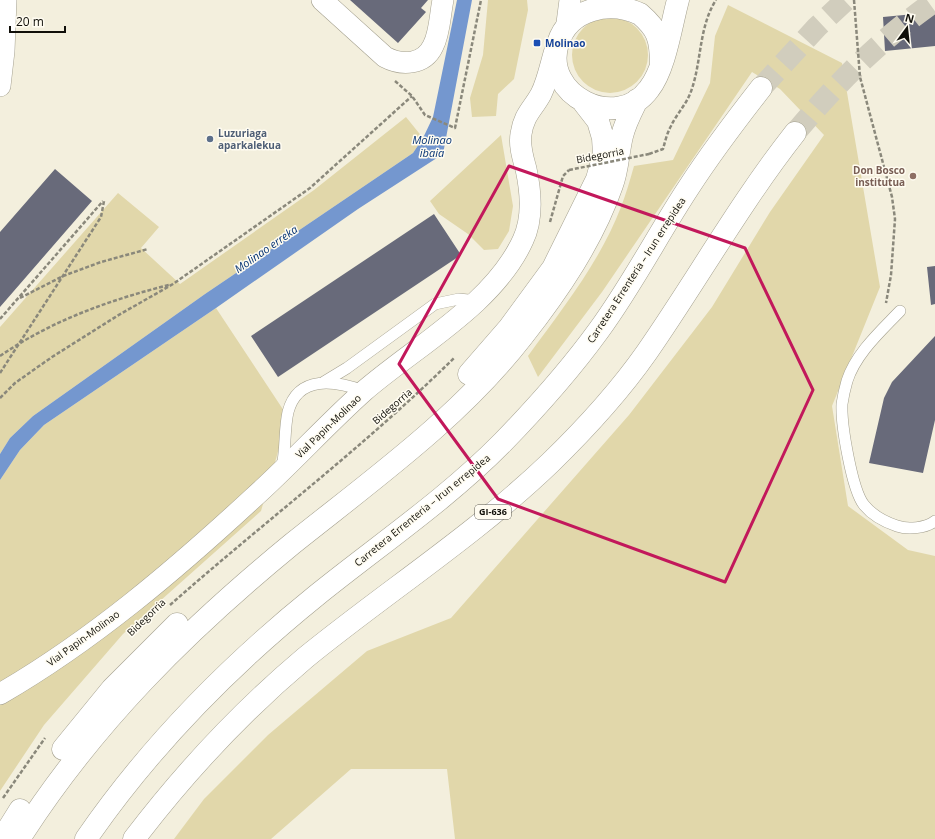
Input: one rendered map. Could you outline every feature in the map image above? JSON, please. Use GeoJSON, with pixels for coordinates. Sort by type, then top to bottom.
{"type":"FeatureCollection","features":[{"type":"Feature","properties":{"kind":"street"},"geometry":{"type":"LineString","coordinates":[[0,86],[5,38],[6,0]]}},
{"type":"Feature","properties":{"kind":"street"},"geometry":{"type":"LineString","coordinates":[[5,38],[20,0]]}},
{"type":"Feature","properties":{"kind":"street"},"geometry":{"type":"LineString","coordinates":[[322,0],[374,52],[400,63],[417,61],[429,52],[436,39],[443,0]]}},
{"type":"Feature","properties":{"kind":"street"},"geometry":{"type":"LineString","coordinates":[[2,839],[34,788],[73,736],[112,689],[164,636],[282,534],[424,418],[466,376],[509,328],[553,268],[597,179],[604,154],[603,138],[598,122],[577,96],[563,82],[558,71],[556,58],[557,46],[567,23],[570,0]]}},
{"type":"Feature","properties":{"kind":"street"},"geometry":{"type":"LineString","coordinates":[[19,839],[46,797],[85,745],[124,699],[174,648],[285,550],[432,430],[478,386],[521,338],[566,275],[598,217],[613,183],[628,117],[637,100],[652,85],[661,65],[678,0]]}},
{"type":"Feature","properties":{"kind":"street"},"geometry":{"type":"LineString","coordinates":[[567,23],[582,10],[615,2],[636,11],[648,21],[657,34],[661,49],[661,65]]}},
{"type":"Feature","properties":{"kind":"street","name":"Vial Papin-Molinao"},"geometry":{"type":"LineString","coordinates":[[0,694],[82,641],[150,588],[255,497],[364,392],[478,301],[499,278],[523,241],[528,228],[531,211],[527,176],[520,146],[521,134],[526,116],[540,95],[557,46]]}},
{"type":"Feature","properties":{"kind":"street","name":"Carretera Errenteria – Irun errepidea"},"geometry":{"type":"LineString","coordinates":[[86,839],[135,773],[166,736],[241,660],[311,600],[444,494],[479,464],[501,444],[553,389],[600,329],[689,187],[723,137],[761,88]]}},
{"type":"Feature","properties":{"kind":"street"},"geometry":{"type":"LineString","coordinates":[[540,95],[577,96],[597,108],[611,109],[625,106],[637,100]]}},
{"type":"Feature","properties":{"kind":"street","name":"GI-636"},"geometry":{"type":"LineString","coordinates":[[134,839],[196,762],[266,692],[338,632],[514,495],[580,432],[609,400],[646,353],[752,191],[795,133]]}},
{"type":"Feature","properties":{"kind":"lane"},"geometry":{"type":"LineString","coordinates":[[324,382],[347,368],[435,304],[459,299],[478,301]]}},
{"type":"Feature","properties":{"kind":"lane"},"geometry":{"type":"LineString","coordinates":[[900,311],[858,358],[846,386],[842,404],[843,423],[852,475],[864,504],[883,521],[904,529],[930,524],[935,521]]}},
{"type":"Feature","properties":{"kind":"lane"},"geometry":{"type":"LineString","coordinates":[[282,470],[288,412],[297,394],[310,385],[324,382],[345,384],[364,392]]}},
{"type":"Feature","properties":{"kind":"path"},"geometry":{"type":"LineString","coordinates":[[374,52],[378,66],[412,96],[425,115],[455,128],[481,0]]}},
{"type":"Feature","properties":{"kind":"path","name":"Bidegorria"},"geometry":{"type":"LineString","coordinates":[[548,228],[563,176],[569,170],[649,154],[662,149],[671,125],[690,95],[697,71],[703,33],[709,10],[716,0]]}},
{"type":"Feature","properties":{"kind":"path"},"geometry":{"type":"LineString","coordinates":[[854,0],[860,77],[892,197],[895,219],[889,296]]}},
{"type":"Feature","properties":{"kind":"path"},"geometry":{"type":"LineString","coordinates":[[0,398],[15,383],[52,357],[116,316],[173,284],[310,188],[412,96]]}},
{"type":"Feature","properties":{"kind":"path"},"geometry":{"type":"LineString","coordinates":[[0,319],[104,200],[101,217],[0,373]]}},
{"type":"Feature","properties":{"kind":"path"},"geometry":{"type":"LineString","coordinates":[[19,298],[63,276],[101,262],[148,249]]}},
{"type":"Feature","properties":{"kind":"path"},"geometry":{"type":"LineString","coordinates":[[0,356],[20,342],[57,323],[98,306],[134,294],[173,284]]}},
{"type":"Feature","properties":{"kind":"path","name":"Bidegorria"},"geometry":{"type":"LineString","coordinates":[[168,606],[261,525],[407,404],[456,356]]}},
{"type":"Feature","properties":{"kind":"path"},"geometry":{"type":"LineString","coordinates":[[0,801],[50,732]]}},
{"type":"Feature","properties":{"kind":"highlighted area"},"geometry":{"type":"Polygon","coordinates":[[[509,166],[745,248],[813,390],[725,582],[498,499],[399,364],[509,166]]]}},
{"type":"Feature","properties":{"kind":"shaded area"},"geometry":{"type":"Polygon","coordinates":[[[488,0],[527,0],[528,10],[514,79],[498,94],[496,116],[472,117],[470,98],[483,55],[488,0]]]}},
{"type":"Feature","properties":{"kind":"shaded area"},"geometry":{"type":"Polygon","coordinates":[[[728,5],[842,63],[880,287],[832,406],[848,506],[908,550],[935,556],[935,839],[455,839],[447,769],[351,769],[271,839],[174,839],[204,799],[268,735],[367,651],[451,618],[629,415],[712,307],[770,212],[824,135],[780,89],[752,72],[602,292],[538,377],[528,356],[567,303],[602,247],[621,207],[634,166],[673,160],[710,83],[715,36],[728,5]]]}},
{"type":"Feature","properties":{"kind":"shaded area"},"geometry":{"type":"Polygon","coordinates":[[[603,17],[617,17],[631,23],[642,34],[648,48],[648,62],[645,70],[637,82],[631,87],[617,93],[603,93],[589,87],[578,76],[572,62],[572,48],[578,34],[589,23],[603,17]]]}},
{"type":"Feature","properties":{"kind":"shaded area"},"geometry":{"type":"Polygon","coordinates":[[[406,117],[423,138],[413,153],[205,294],[33,416],[10,438],[0,454],[0,327],[118,193],[159,227],[141,248],[180,284],[314,190],[406,117]]]}},
{"type":"Feature","properties":{"kind":"shaded area"},"geometry":{"type":"Polygon","coordinates":[[[501,135],[513,206],[509,231],[498,249],[484,250],[468,234],[439,214],[430,201],[501,135]]]}},
{"type":"Feature","properties":{"kind":"shaded area"},"geometry":{"type":"Polygon","coordinates":[[[216,308],[288,417],[261,511],[123,634],[44,725],[0,791],[0,480],[20,450],[44,425],[216,308]]]}},
{"type":"Feature","properties":{"kind":"water","name":"Molinao ibaia"},"geometry":{"type":"Polygon","coordinates":[[[457,0],[472,0],[443,154],[358,209],[44,425],[20,450],[0,480],[0,454],[10,438],[33,416],[205,294],[413,153],[423,138],[433,117],[457,0]]]}},
{"type":"Feature","properties":{"kind":"building"},"geometry":{"type":"Polygon","coordinates":[[[350,0],[428,0],[421,8],[426,12],[398,43],[350,0]]]}},
{"type":"Feature","properties":{"kind":"building"},"geometry":{"type":"Polygon","coordinates":[[[935,12],[935,46],[885,51],[883,17],[935,12]]]}},
{"type":"Feature","properties":{"kind":"building"},"geometry":{"type":"Polygon","coordinates":[[[55,169],[92,201],[0,307],[0,232],[55,169]]]}},
{"type":"Feature","properties":{"kind":"building"},"geometry":{"type":"Polygon","coordinates":[[[434,214],[461,255],[278,377],[251,336],[434,214]]]}},
{"type":"Feature","properties":{"kind":"building"},"geometry":{"type":"Polygon","coordinates":[[[935,266],[935,304],[931,305],[927,267],[935,266]]]}},
{"type":"Feature","properties":{"kind":"building"},"geometry":{"type":"Polygon","coordinates":[[[935,336],[935,420],[923,473],[869,463],[884,398],[892,382],[935,336]]]}},
{"type":"Feature","properties":{"kind":"tunnel"},"geometry":{"type":"LineString","coordinates":[[761,88],[817,27],[846,0]]}},
{"type":"Feature","properties":{"kind":"tunnel"},"geometry":{"type":"LineString","coordinates":[[795,133],[827,96],[861,62],[915,15],[935,1]]}},
{"type":"Feature","properties":{"kind":"place","name":"Molinao"},"geometry":{"type":"Point","coordinates":[537,43]}},
{"type":"Feature","properties":{"kind":"place","name":"Luzuriaga aparkalekua"},"geometry":{"type":"Point","coordinates":[210,139]}},
{"type":"Feature","properties":{"kind":"place","name":"Don Bosco institutua"},"geometry":{"type":"Point","coordinates":[913,176]}},
{"type":"Feature","properties":{"kind":"water label","name":"Molinao erreka"},"geometry":{"type":"Point","coordinates":[266,249]}}]}
